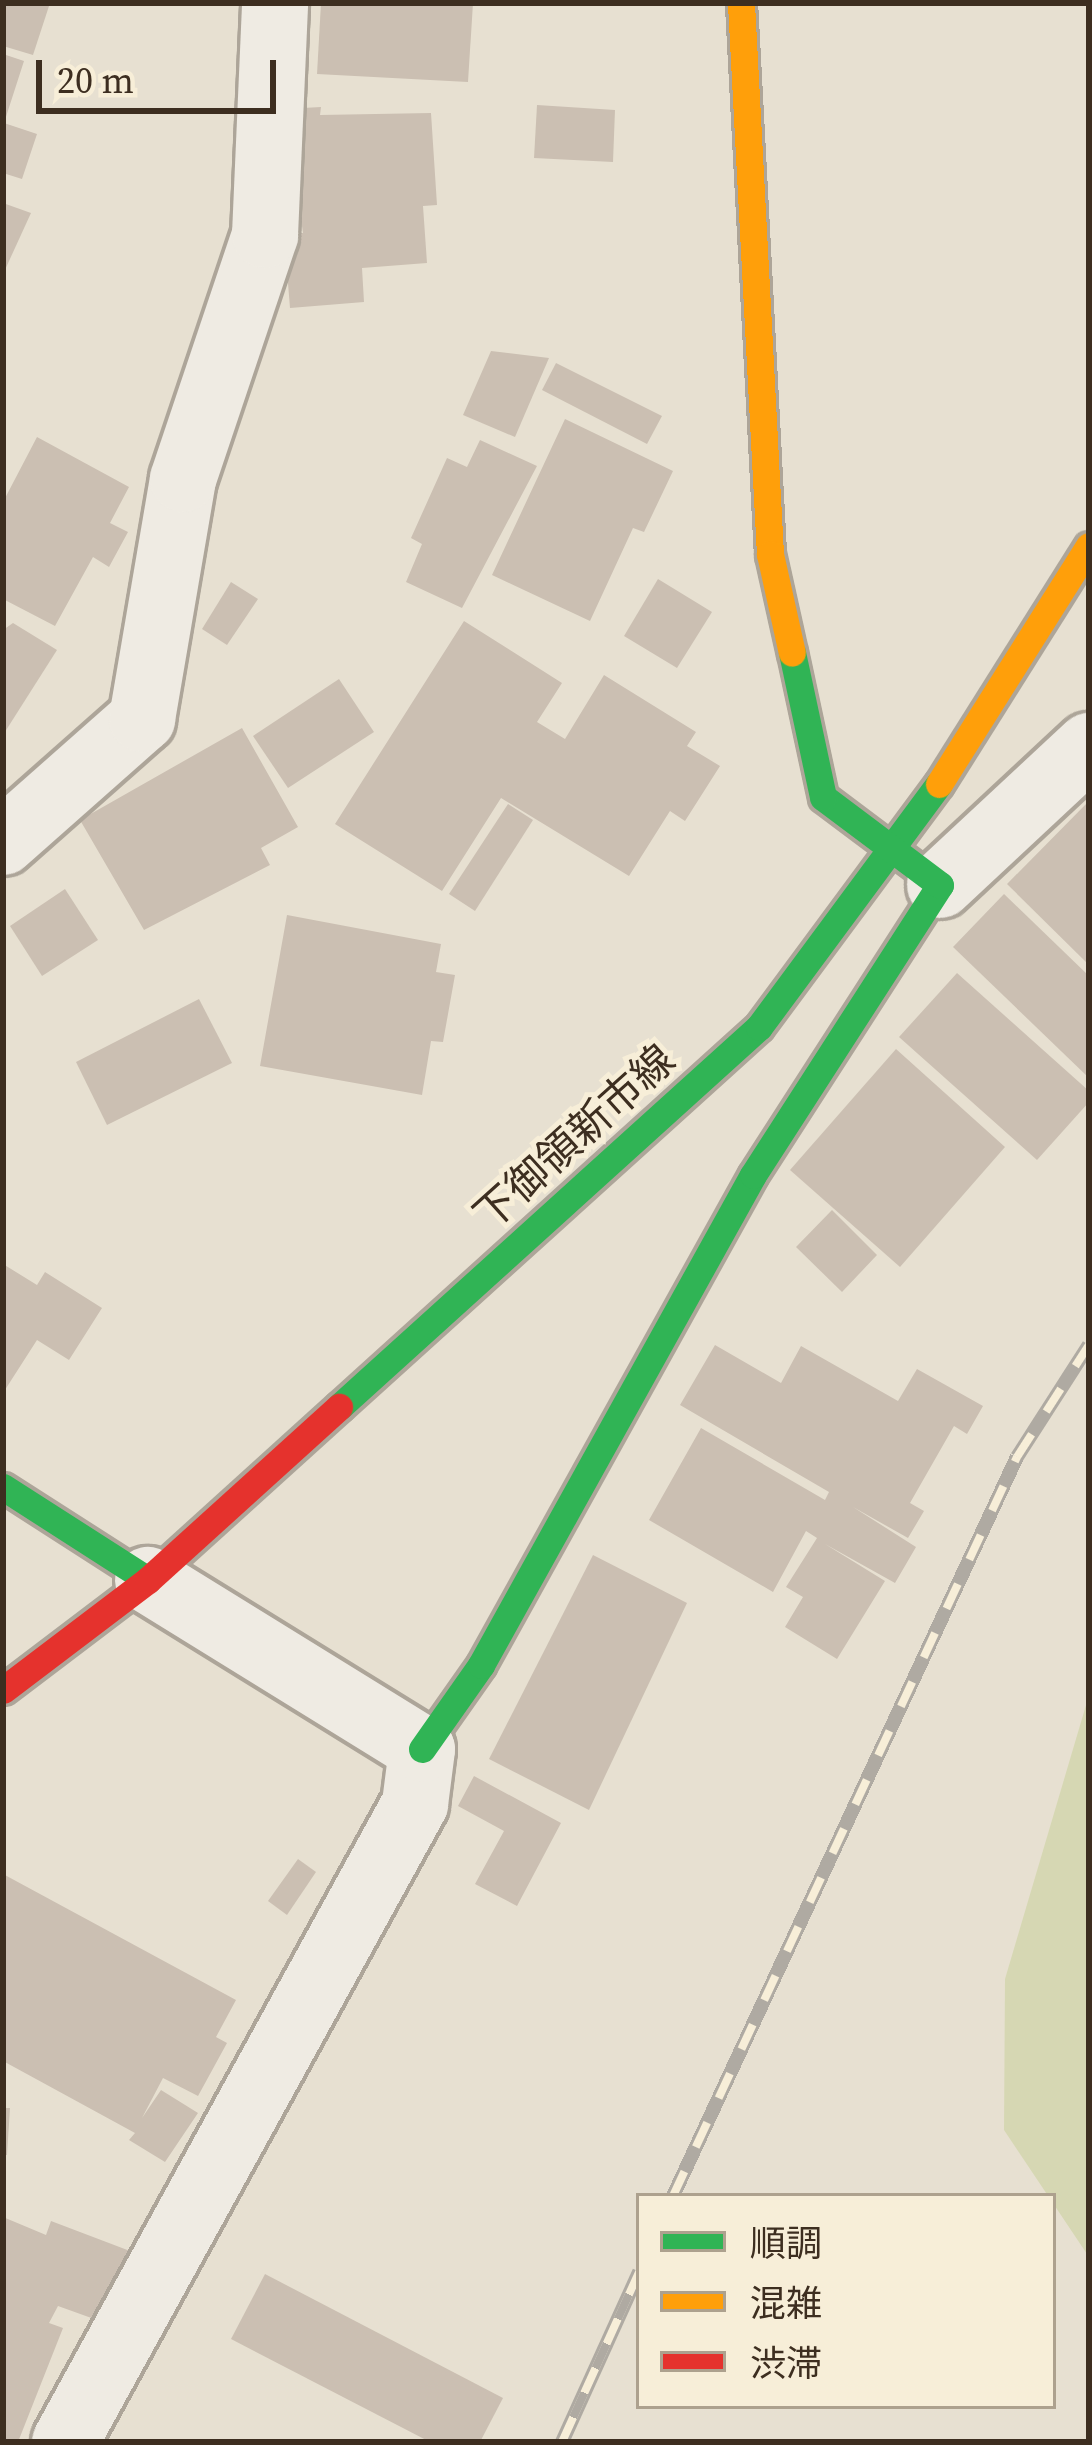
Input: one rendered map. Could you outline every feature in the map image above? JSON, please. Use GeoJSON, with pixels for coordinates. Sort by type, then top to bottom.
{"type":"FeatureCollection","features":[{"type":"Feature","properties":{"kind":"street"},"geometry":{"type":"LineString","coordinates":[[3,842],[142,719],[183,478],[265,235],[274,3]]}},
{"type":"Feature","properties":{"kind":"street"},"geometry":{"type":"LineString","coordinates":[[742,3],[770,554],[823,797],[919,866]]}},
{"type":"Feature","properties":{"kind":"street","name":"下御領新市線"},"geometry":{"type":"LineString","coordinates":[[3,1690],[148,1580],[759,1027],[919,866],[1089,546]]}},
{"type":"Feature","properties":{"kind":"street"},"geometry":{"type":"LineString","coordinates":[[65,2442],[415,1804],[422,1749],[481,1665],[919,866],[1089,746]]}},
{"type":"Feature","properties":{"kind":"street"},"geometry":{"type":"LineString","coordinates":[[3,1487],[422,1749]]}},
{"type":"Feature","properties":{"kind":"green space"},"geometry":{"type":"Polygon","coordinates":[[[1089,1695],[1089,2257],[1056,2208],[1056,2193],[1046,2193],[1004,2130],[1005,1979],[1089,1695]]]}},
{"type":"Feature","properties":{"kind":"building"},"geometry":{"type":"Polygon","coordinates":[[[3,3],[50,3],[33,55],[3,46],[3,3]]]}},
{"type":"Feature","properties":{"kind":"building"},"geometry":{"type":"Polygon","coordinates":[[[321,3],[473,3],[468,82],[317,74],[321,3]]]}},
{"type":"Feature","properties":{"kind":"building"},"geometry":{"type":"Polygon","coordinates":[[[3,54],[24,61],[4,123],[37,134],[22,179],[3,173],[3,54]]]}},
{"type":"Feature","properties":{"kind":"building"},"geometry":{"type":"Polygon","coordinates":[[[537,105],[615,110],[613,162],[534,158],[537,105]]]}},
{"type":"Feature","properties":{"kind":"building"},"geometry":{"type":"Polygon","coordinates":[[[321,107],[320,115],[431,113],[437,205],[423,206],[427,263],[362,268],[364,302],[290,308],[284,234],[303,233],[285,109],[321,107]]]}},
{"type":"Feature","properties":{"kind":"building"},"geometry":{"type":"Polygon","coordinates":[[[3,203],[31,213],[4,272],[3,271],[3,203]]]}},
{"type":"Feature","properties":{"kind":"building"},"geometry":{"type":"Polygon","coordinates":[[[491,351],[549,358],[515,437],[463,415],[491,351]]]}},
{"type":"Feature","properties":{"kind":"building"},"geometry":{"type":"Polygon","coordinates":[[[556,363],[662,416],[647,444],[542,390],[556,363]]]}},
{"type":"Feature","properties":{"kind":"building"},"geometry":{"type":"Polygon","coordinates":[[[565,419],[673,471],[644,532],[633,528],[590,621],[492,575],[565,419]]]}},
{"type":"Feature","properties":{"kind":"building"},"geometry":{"type":"Polygon","coordinates":[[[37,437],[129,487],[110,523],[128,532],[109,567],[93,557],[55,626],[3,599],[3,502],[37,437]]]}},
{"type":"Feature","properties":{"kind":"building"},"geometry":{"type":"Polygon","coordinates":[[[480,440],[537,466],[462,608],[406,582],[422,544],[411,538],[447,458],[467,467],[480,440]]]}},
{"type":"Feature","properties":{"kind":"building"},"geometry":{"type":"Polygon","coordinates":[[[658,579],[712,612],[677,668],[624,636],[658,579]]]}},
{"type":"Feature","properties":{"kind":"building"},"geometry":{"type":"Polygon","coordinates":[[[231,582],[258,599],[227,645],[202,629],[231,582]]]}},
{"type":"Feature","properties":{"kind":"building"},"geometry":{"type":"Polygon","coordinates":[[[464,621],[562,683],[537,722],[565,739],[604,675],[696,732],[687,746],[720,766],[685,821],[670,811],[629,876],[501,798],[442,891],[335,824],[464,621]]]}},
{"type":"Feature","properties":{"kind":"building"},"geometry":{"type":"Polygon","coordinates":[[[13,623],[57,650],[3,735],[3,630],[13,623]]]}},
{"type":"Feature","properties":{"kind":"building"},"geometry":{"type":"Polygon","coordinates":[[[339,679],[374,732],[288,788],[253,736],[339,679]]]}},
{"type":"Feature","properties":{"kind":"building"},"geometry":{"type":"Polygon","coordinates":[[[242,728],[298,827],[261,848],[270,865],[144,930],[80,820],[242,728]]]}},
{"type":"Feature","properties":{"kind":"building"},"geometry":{"type":"Polygon","coordinates":[[[1089,801],[1089,965],[1007,884],[1089,801]]]}},
{"type":"Feature","properties":{"kind":"building"},"geometry":{"type":"Polygon","coordinates":[[[508,804],[533,820],[475,911],[449,894],[508,804]]]}},
{"type":"Feature","properties":{"kind":"building"},"geometry":{"type":"Polygon","coordinates":[[[65,889],[98,940],[42,976],[10,926],[65,889]]]}},
{"type":"Feature","properties":{"kind":"building"},"geometry":{"type":"Polygon","coordinates":[[[1004,894],[1089,976],[1089,1078],[953,947],[1004,894]]]}},
{"type":"Feature","properties":{"kind":"building"},"geometry":{"type":"Polygon","coordinates":[[[287,915],[441,944],[436,972],[455,975],[443,1042],[431,1041],[422,1095],[260,1066],[287,915]]]}},
{"type":"Feature","properties":{"kind":"building"},"geometry":{"type":"Polygon","coordinates":[[[957,973],[1089,1091],[1089,1102],[1037,1160],[899,1037],[957,973]]]}},
{"type":"Feature","properties":{"kind":"building"},"geometry":{"type":"Polygon","coordinates":[[[199,999],[232,1063],[107,1125],[76,1062],[199,999]]]}},
{"type":"Feature","properties":{"kind":"building"},"geometry":{"type":"Polygon","coordinates":[[[896,1049],[1005,1147],[900,1267],[790,1170],[896,1049]]]}},
{"type":"Feature","properties":{"kind":"building"},"geometry":{"type":"Polygon","coordinates":[[[832,1210],[877,1255],[842,1292],[796,1247],[832,1210]]]}},
{"type":"Feature","properties":{"kind":"building"},"geometry":{"type":"Polygon","coordinates":[[[3,1264],[37,1285],[45,1272],[102,1308],[69,1360],[37,1340],[3,1393],[3,1264]]]}},
{"type":"Feature","properties":{"kind":"building"},"geometry":{"type":"Polygon","coordinates":[[[715,1345],[781,1383],[801,1346],[898,1401],[917,1369],[983,1406],[967,1434],[954,1426],[910,1503],[924,1511],[908,1538],[853,1507],[916,1547],[895,1583],[825,1544],[885,1581],[837,1659],[785,1627],[803,1597],[786,1587],[817,1538],[806,1531],[773,1592],[649,1520],[701,1428],[825,1500],[829,1492],[680,1405],[715,1345]]]}},
{"type":"Feature","properties":{"kind":"building"},"geometry":{"type":"Polygon","coordinates":[[[593,1555],[687,1603],[589,1810],[489,1759],[593,1555]]]}},
{"type":"Feature","properties":{"kind":"building"},"geometry":{"type":"Polygon","coordinates":[[[474,1776],[561,1823],[517,1906],[475,1884],[504,1831],[458,1806],[474,1776]]]}},
{"type":"Feature","properties":{"kind":"building"},"geometry":{"type":"Polygon","coordinates":[[[298,1859],[316,1872],[287,1915],[268,1901],[298,1859]]]}},
{"type":"Feature","properties":{"kind":"building"},"geometry":{"type":"Polygon","coordinates":[[[3,1874],[236,2000],[216,2037],[227,2043],[198,2096],[163,2078],[142,2118],[161,2090],[198,2113],[165,2162],[129,2140],[135,2133],[3,2061],[3,1874]]]}},
{"type":"Feature","properties":{"kind":"building"},"geometry":{"type":"Polygon","coordinates":[[[3,2108],[10,2108],[7,2155],[3,2155],[3,2108]]]}},
{"type":"Feature","properties":{"kind":"building"},"geometry":{"type":"Polygon","coordinates":[[[3,2217],[46,2235],[51,2221],[130,2251],[97,2320],[58,2306],[49,2323],[63,2328],[18,2442],[3,2442],[3,2217]]]}},
{"type":"Feature","properties":{"kind":"building"},"geometry":{"type":"Polygon","coordinates":[[[265,2274],[503,2398],[480,2442],[430,2442],[231,2339],[265,2274]]]}},
{"type":"Feature","properties":{"kind":"railway"},"geometry":{"type":"LineString","coordinates":[[674,2193],[1017,1457],[1089,1345]]}},
{"type":"Feature","properties":{"kind":"railway"},"geometry":{"type":"LineString","coordinates":[[562,2442],[636,2279]]}},
{"type":"Feature","properties":{"kind":"traffic: fast"},"geometry":{"type":"LineString","coordinates":[[422,1749],[481,1665],[753,1175],[940,885],[823,797],[792,653]]}},
{"type":"Feature","properties":{"kind":"traffic: fast"},"geometry":{"type":"LineString","coordinates":[[339,1407],[759,1027],[939,784]]}},
{"type":"Feature","properties":{"kind":"traffic: fast"},"geometry":{"type":"LineString","coordinates":[[3,1487],[148,1580]]}},
{"type":"Feature","properties":{"kind":"traffic: slow"},"geometry":{"type":"LineString","coordinates":[[741,3],[770,554],[792,653]]}},
{"type":"Feature","properties":{"kind":"traffic: slow"},"geometry":{"type":"LineString","coordinates":[[939,784],[1089,546]]}},
{"type":"Feature","properties":{"kind":"traffic: jam"},"geometry":{"type":"LineString","coordinates":[[3,1690],[148,1580],[339,1407]]}}]}
